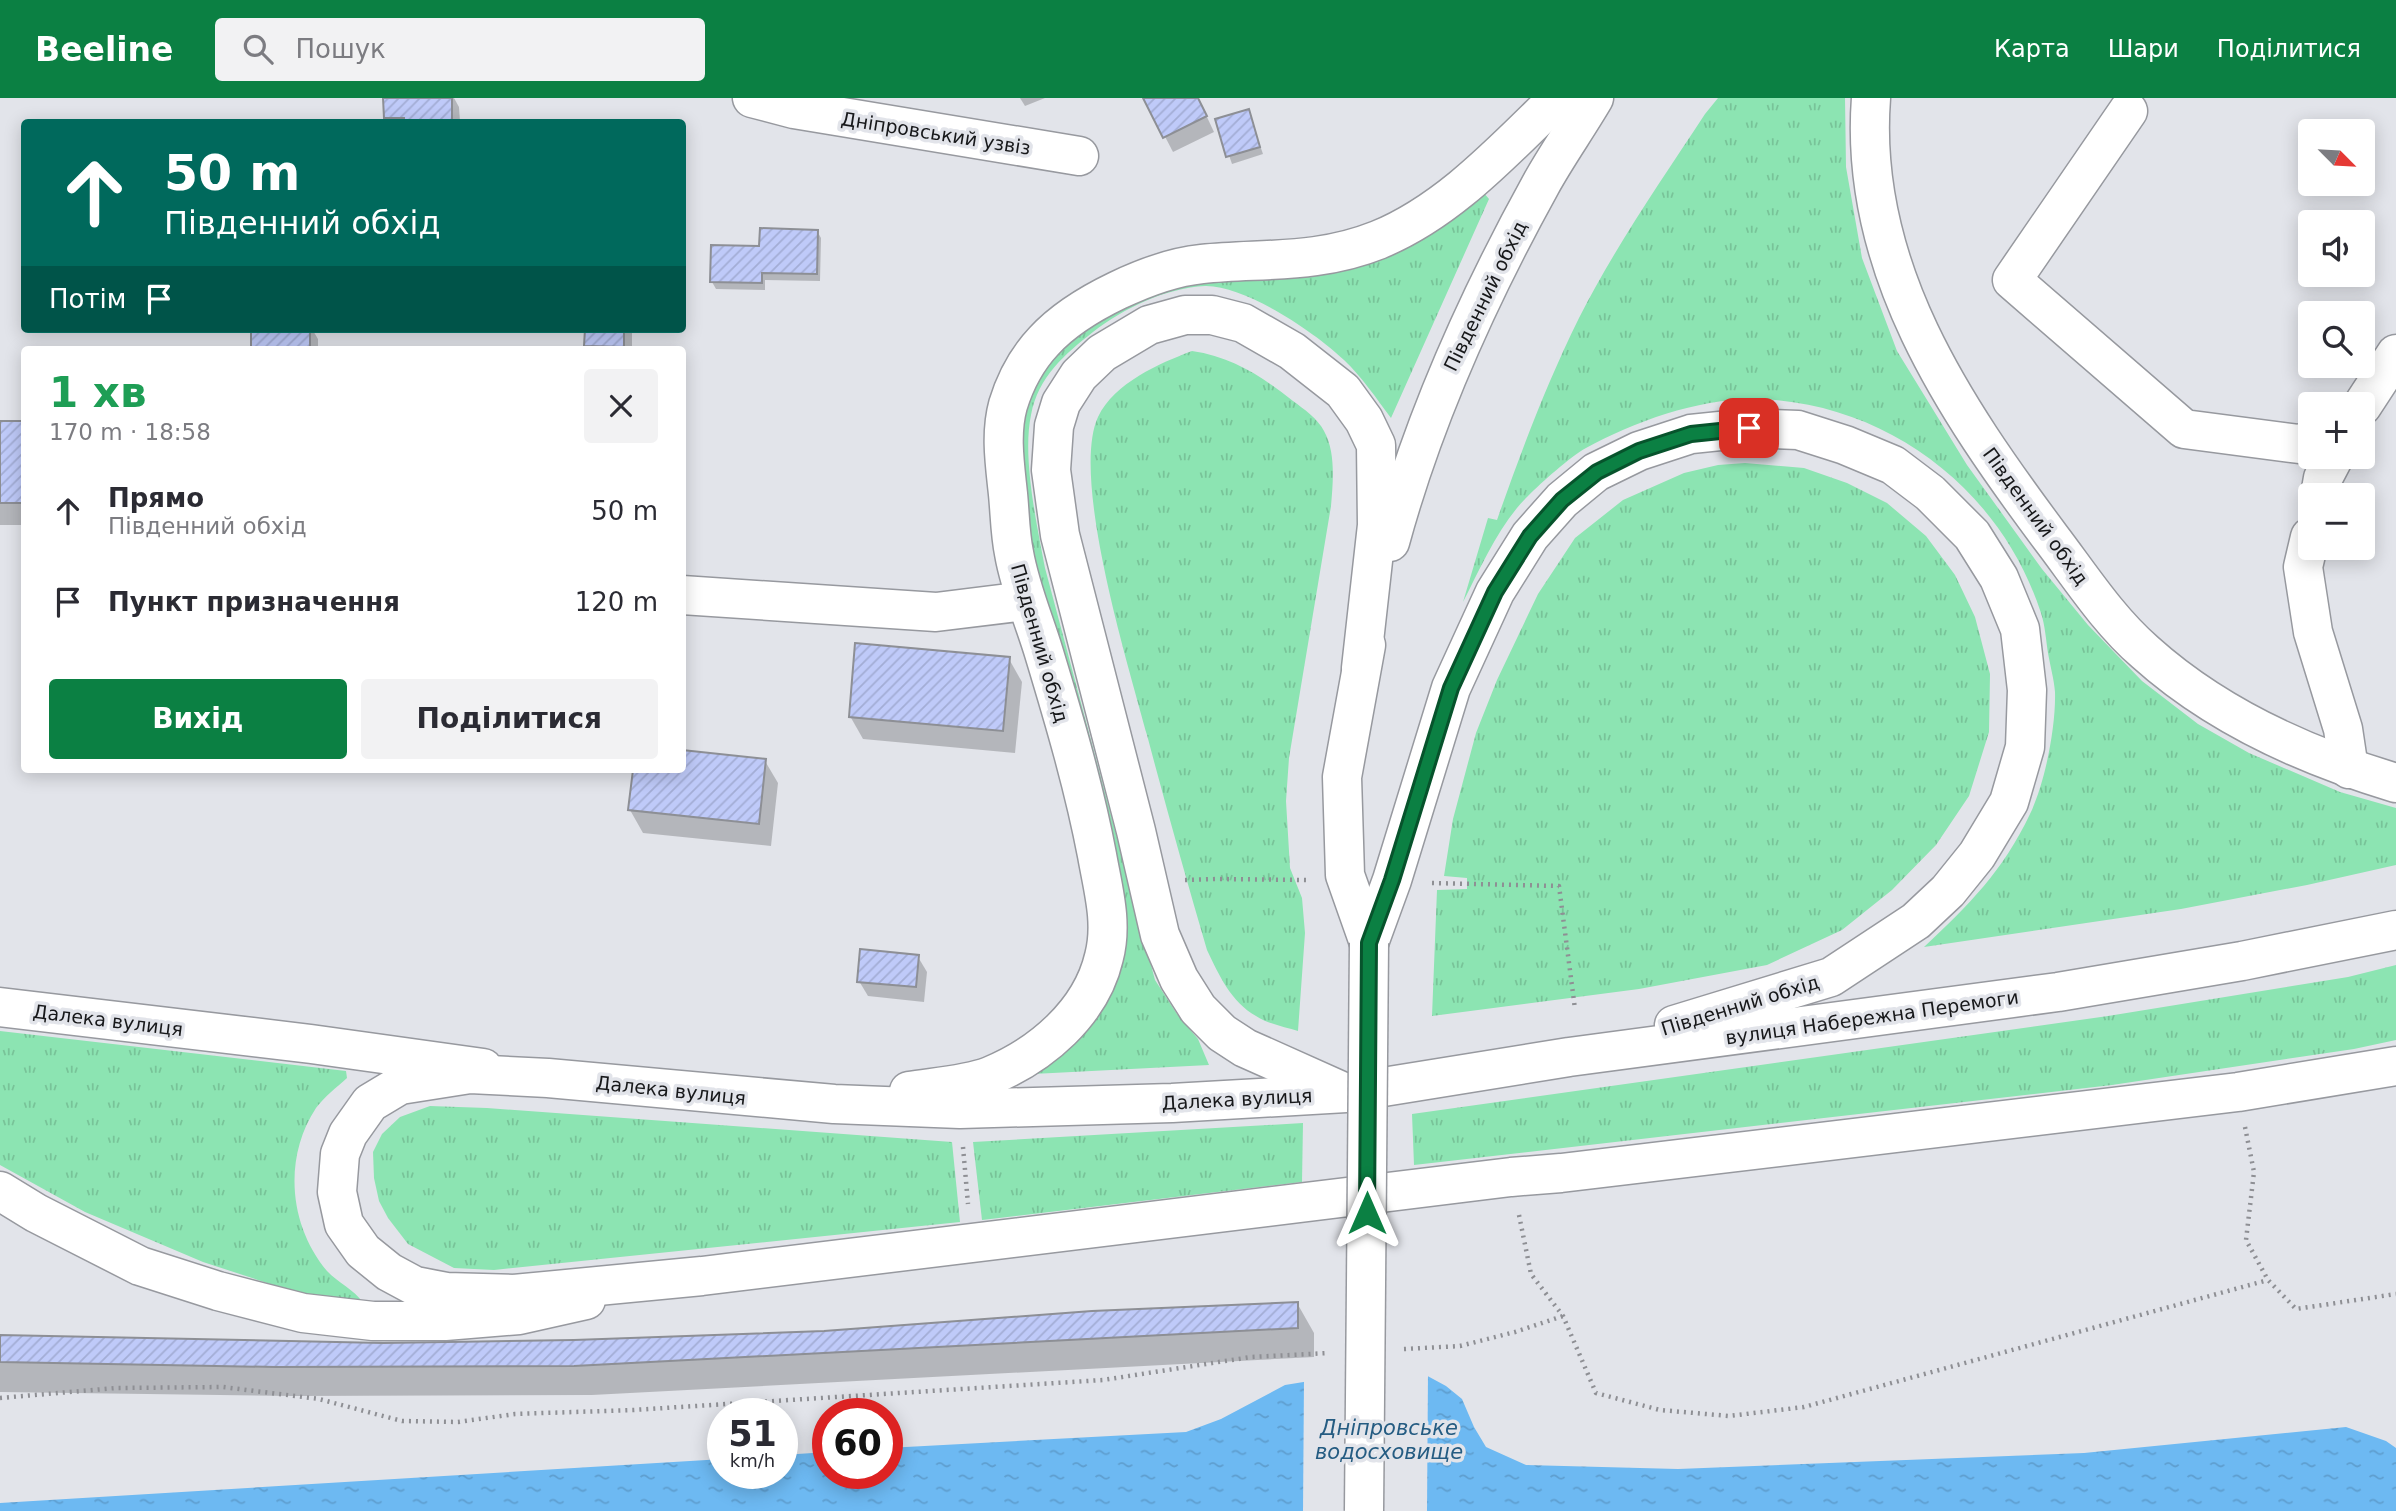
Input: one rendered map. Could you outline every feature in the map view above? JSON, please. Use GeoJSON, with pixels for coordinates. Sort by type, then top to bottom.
{"type":"FeatureCollection","features":[{"type":"Feature","properties":{"kind":"main road","name":"Дніпровський узвіз"},"geometry":{"type":"LineString","coordinates":[[752,98],[794,109],[1079,156]]}},
{"type":"Feature","properties":{"kind":"main road","name":"Південний обхід"},"geometry":{"type":"LineString","coordinates":[[834,1104],[985,1078],[1015,1065],[1046,1043],[1071,1020],[1091,993],[1104,958],[1109,920],[1089,816],[1013,553],[1004,449],[1007,408],[1026,366],[1045,340],[1070,320],[1112,293],[1147,276],[1200,264],[1320,257],[1378,240],[1427,216],[1491,163],[1558,98]]}},
{"type":"Feature","properties":{"kind":"main road","name":"Південний обхід"},"geometry":{"type":"LineString","coordinates":[[1360,668],[1408,477],[1443,384],[1491,280],[1542,182],[1594,98]]}},
{"type":"Feature","properties":{"kind":"main road","name":"Південний обхід"},"geometry":{"type":"LineString","coordinates":[[1871,98],[1868,135],[1876,207],[1903,297],[1946,388],[2009,482],[2111,617],[2144,652],[2182,681],[2259,731],[2349,769],[2396,783]]}},
{"type":"Feature","properties":{"kind":"main road"},"geometry":{"type":"LineString","coordinates":[[2128,111],[2012,280],[2184,429],[2298,443]]}},
{"type":"Feature","properties":{"kind":"main road","name":"Південний обхід"},"geometry":{"type":"LineString","coordinates":[[1346,1093],[1245,1048],[1222,1033],[1198,1009],[1179,979],[1160,935],[1060,535],[1051,470],[1054,426],[1061,403],[1079,375],[1102,353],[1149,325],[1185,315],[1212,315],[1243,323],[1293,351],[1343,391],[1364,419],[1376,445],[1377,526],[1360,668],[1342,777],[1345,875],[1369,943]]}},
{"type":"Feature","properties":{"kind":"main road"},"geometry":{"type":"LineString","coordinates":[[2371,392],[2396,354]]}},
{"type":"Feature","properties":{"kind":"main road","name":"Південний обхід"},"geometry":{"type":"LineString","coordinates":[[1369,943],[1392,880],[1451,688],[1495,592],[1530,536],[1562,500],[1597,472],[1639,451],[1691,434],[1749,428],[1798,430],[1845,445],[1893,465],[1930,493],[1972,535],[1999,578],[2020,629],[2027,690],[2025,747],[2009,802],[1977,855],[1948,891],[1916,921],[1831,976],[1569,1058]]}},
{"type":"Feature","properties":{"kind":"main road"},"geometry":{"type":"LineString","coordinates":[[2305,560],[2303,567],[2313,632],[2343,729],[2349,769]]}},
{"type":"Feature","properties":{"kind":"main road"},"geometry":{"type":"LineString","coordinates":[[686,595],[936,612],[1026,601]]}},
{"type":"Feature","properties":{"kind":"main road","name":"вулиця Набережна Перемоги"},"geometry":{"type":"LineString","coordinates":[[1346,1093],[1569,1058],[2058,992],[2242,961],[2396,930]]}},
{"type":"Feature","properties":{"kind":"main road"},"geometry":{"type":"LineString","coordinates":[[1364,1511],[1369,943]]}},
{"type":"Feature","properties":{"kind":"main road","name":"Далека вулиця"},"geometry":{"type":"LineString","coordinates":[[0,1007],[311,1044],[548,1077],[834,1104],[961,1109],[1028,1108],[1346,1093]]}},
{"type":"Feature","properties":{"kind":"main road"},"geometry":{"type":"LineString","coordinates":[[548,1077],[470,1074],[400,1085],[370,1103],[348,1134],[340,1154],[337,1192],[344,1224],[363,1251],[389,1272],[415,1286],[436,1290],[514,1294],[957,1246],[1511,1177],[2238,1092],[2396,1066]]}},
{"type":"Feature","properties":{"kind":"main road"},"geometry":{"type":"LineString","coordinates":[[0,1191],[36,1213],[140,1266],[218,1291],[303,1313],[373,1321],[445,1321],[519,1315],[583,1301],[629,1283]]}},
{"type":"Feature","properties":{"kind":"path"},"geometry":{"type":"LineString","coordinates":[[1177,881],[1217,878],[1306,880]]}},
{"type":"Feature","properties":{"kind":"path"},"geometry":{"type":"LineString","coordinates":[[1432,883],[1559,886],[1575,1009]]}},
{"type":"Feature","properties":{"kind":"path"},"geometry":{"type":"LineString","coordinates":[[2238,1092],[2254,1172],[2246,1240],[2268,1280],[2296,1309],[2396,1294]]}},
{"type":"Feature","properties":{"kind":"path"},"geometry":{"type":"LineString","coordinates":[[1511,1177],[1531,1273],[1563,1316],[1596,1393],[1660,1410],[1729,1416],[1804,1407],[2268,1280]]}},
{"type":"Feature","properties":{"kind":"path"},"geometry":{"type":"LineString","coordinates":[[1404,1349],[1460,1346],[1563,1316]]}},
{"type":"Feature","properties":{"kind":"path"},"geometry":{"type":"LineString","coordinates":[[0,1398],[116,1388],[223,1387],[319,1399],[402,1421],[458,1422],[515,1414],[646,1409],[1103,1380],[1251,1357],[1334,1353]]}},
{"type":"Feature","properties":{"kind":"green space"},"geometry":{"type":"Polygon","coordinates":[[[1718,98],[1845,98],[1846,167],[1862,258],[1897,351],[1967,465],[2042,569],[2088,625],[2142,681],[2198,724],[2249,753],[2340,792],[2396,808],[2396,865],[2181,909],[1924,947],[1984,886],[2008,853],[2030,814],[2048,754],[2054,721],[2054,687],[2041,613],[2023,569],[1998,528],[1969,493],[1934,462],[1895,436],[1853,417],[1807,405],[1738,399],[1670,413],[1605,438],[1564,463],[1518,507],[1492,546],[1463,602],[1488,518],[1497,520],[1535,418],[1579,318],[1639,214],[1718,98]]]}},
{"type":"Feature","properties":{"kind":"green space"},"geometry":{"type":"Polygon","coordinates":[[[1483,192],[1489,199],[1391,418],[1351,367],[1298,324],[1240,293],[1205,286],[1161,295],[1118,315],[1072,349],[1054,367],[1040,389],[1031,415],[1028,451],[1045,568],[1155,980],[1177,1014],[1198,1039],[1209,1065],[1033,1074],[1106,997],[1026,533],[1020,418],[1051,356],[1078,332],[1150,290],[1483,192]]]}},
{"type":"Feature","properties":{"kind":"green space"},"geometry":{"type":"Polygon","coordinates":[[[1192,351],[1221,358],[1246,369],[1302,407],[1321,427],[1328,439],[1332,458],[1331,506],[1289,758],[1286,801],[1290,868],[1302,898],[1305,933],[1298,1031],[1261,1019],[1239,1003],[1216,969],[1207,950],[1116,621],[1096,526],[1091,483],[1091,445],[1098,417],[1105,405],[1126,384],[1152,368],[1192,351]]]}},
{"type":"Feature","properties":{"kind":"green space"},"geometry":{"type":"Polygon","coordinates":[[[1745,463],[1804,468],[1847,483],[1887,503],[1926,536],[1955,575],[1975,617],[1990,674],[1989,732],[1969,796],[1936,845],[1892,890],[1842,930],[1767,965],[1639,989],[1432,1016],[1437,890],[1467,889],[1467,878],[1444,876],[1453,819],[1476,733],[1497,680],[1538,594],[1575,538],[1623,500],[1684,473],[1718,465],[1745,463]]]}},
{"type":"Feature","properties":{"kind":"green space"},"geometry":{"type":"Polygon","coordinates":[[[2396,965],[2396,1040],[2354,1049],[2112,1085],[1414,1165],[1412,1114],[2108,1016],[2348,977],[2396,965]]]}},
{"type":"Feature","properties":{"kind":"green space"},"geometry":{"type":"Polygon","coordinates":[[[0,1031],[346,1071],[347,1078],[319,1104],[305,1128],[298,1148],[295,1191],[298,1213],[314,1253],[327,1271],[363,1303],[298,1293],[203,1262],[85,1212],[0,1165],[0,1031]]]}},
{"type":"Feature","properties":{"kind":"green space"},"geometry":{"type":"Polygon","coordinates":[[[430,1106],[952,1142],[960,1222],[494,1270],[454,1268],[408,1244],[379,1201],[374,1178],[373,1152],[382,1134],[400,1117],[430,1106]]]}},
{"type":"Feature","properties":{"kind":"green space"},"geometry":{"type":"Polygon","coordinates":[[[1303,1123],[1302,1182],[982,1220],[973,1142],[1303,1123]]]}},
{"type":"Feature","properties":{"kind":"water","name":"Дніпровське водосховище"},"geometry":{"type":"Polygon","coordinates":[[[1396,1367],[1422,1373],[1446,1386],[1462,1399],[1486,1447],[1526,1465],[1678,1469],[2084,1453],[2346,1427],[2386,1441],[2396,1448],[2396,1511],[0,1511],[0,1503],[707,1460],[707,1489],[798,1489],[798,1454],[812,1453],[812,1489],[903,1489],[903,1447],[1186,1432],[1221,1419],[1285,1385],[1396,1367]]]}},
{"type":"Feature","properties":{"kind":"pier"},"geometry":{"type":"Polygon","coordinates":[[[1396,1363],[1428,1373],[1427,1511],[1303,1511],[1304,1379],[1396,1363]]]}},
{"type":"Feature","properties":{"kind":"building"},"geometry":{"type":"Polygon","coordinates":[[[383,98],[452,98],[452,119],[384,118],[383,98]]]}},
{"type":"Feature","properties":{"kind":"building"},"geometry":{"type":"Polygon","coordinates":[[[1143,98],[1198,98],[1207,116],[1163,138],[1143,98]]]}},
{"type":"Feature","properties":{"kind":"building"},"geometry":{"type":"Polygon","coordinates":[[[1249,109],[1260,147],[1226,157],[1215,119],[1249,109]]]}},
{"type":"Feature","properties":{"kind":"building"},"geometry":{"type":"Polygon","coordinates":[[[760,228],[818,230],[817,274],[762,273],[762,283],[710,282],[711,245],[759,246],[760,228]]]}},
{"type":"Feature","properties":{"kind":"building"},"geometry":{"type":"Polygon","coordinates":[[[251,333],[310,333],[310,346],[251,346],[251,333]]]}},
{"type":"Feature","properties":{"kind":"building"},"geometry":{"type":"Polygon","coordinates":[[[585,333],[624,333],[624,346],[584,346],[585,333]]]}},
{"type":"Feature","properties":{"kind":"building"},"geometry":{"type":"Polygon","coordinates":[[[0,421],[21,421],[21,503],[0,503],[0,421]]]}},
{"type":"Feature","properties":{"kind":"building"},"geometry":{"type":"Polygon","coordinates":[[[855,643],[1010,657],[1003,731],[849,717],[855,643]]]}},
{"type":"Feature","properties":{"kind":"building"},"geometry":{"type":"Polygon","coordinates":[[[686,750],[766,759],[759,824],[628,810],[633,773],[686,773],[686,750]]]}},
{"type":"Feature","properties":{"kind":"building"},"geometry":{"type":"Polygon","coordinates":[[[860,949],[919,955],[916,987],[857,982],[860,949]]]}},
{"type":"Feature","properties":{"kind":"building"},"geometry":{"type":"Polygon","coordinates":[[[1298,1302],[1298,1328],[574,1366],[275,1367],[0,1362],[0,1335],[383,1343],[574,1340],[824,1331],[1092,1311],[1298,1302]]]}},
{"type":"Feature","properties":{"kind":"route"},"geometry":{"type":"LineString","coordinates":[[1367,1213],[1369,943],[1392,880],[1451,688],[1495,592],[1530,536],[1562,500],[1597,472],[1639,451],[1691,434],[1749,428]]}}]}
